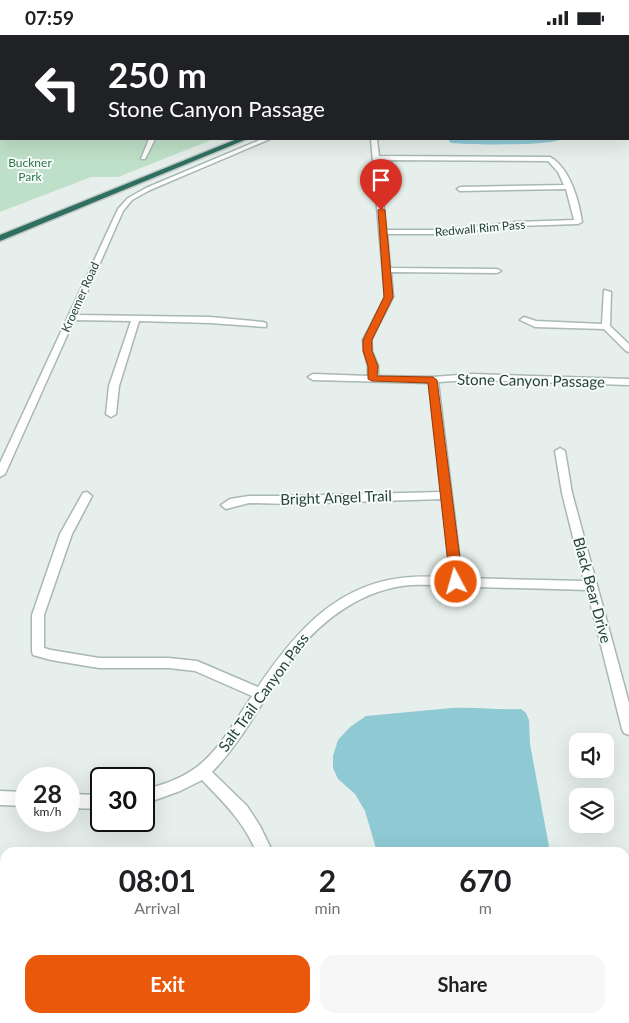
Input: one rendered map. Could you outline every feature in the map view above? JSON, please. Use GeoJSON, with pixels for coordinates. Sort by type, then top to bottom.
{"type":"FeatureCollection","features":[{"type":"Feature","properties":{"kind":"highway"},"geometry":{"type":"LineString","coordinates":[[0,229],[222,140]]}},
{"type":"Feature","properties":{"kind":"highway"},"geometry":{"type":"LineString","coordinates":[[0,238],[241,140]]}},
{"type":"Feature","properties":{"kind":"street"},"geometry":{"type":"LineString","coordinates":[[143,157],[152,140]]}},
{"type":"Feature","properties":{"kind":"street","name":"Kroemer Road"},"geometry":{"type":"LineString","coordinates":[[0,474],[124,205],[148,189],[265,140]]}},
{"type":"Feature","properties":{"kind":"street"},"geometry":{"type":"LineString","coordinates":[[372,379],[373,366],[367,340],[388,300],[374,140]]}},
{"type":"Feature","properties":{"kind":"street"},"geometry":{"type":"LineString","coordinates":[[376,158],[550,159],[558,166],[567,187],[460,189]]}},
{"type":"Feature","properties":{"kind":"street","name":"Redwall Rim Pass"},"geometry":{"type":"LineString","coordinates":[[383,232],[449,232],[510,224],[578,222],[577,210],[567,187]]}},
{"type":"Feature","properties":{"kind":"street"},"geometry":{"type":"LineString","coordinates":[[386,270],[497,271]]}},
{"type":"Feature","properties":{"kind":"street"},"geometry":{"type":"LineString","coordinates":[[606,327],[607,293]]}},
{"type":"Feature","properties":{"kind":"street"},"geometry":{"type":"LineString","coordinates":[[72,317],[210,320],[263,325]]}},
{"type":"Feature","properties":{"kind":"street"},"geometry":{"type":"LineString","coordinates":[[111,414],[114,386],[136,318]]}},
{"type":"Feature","properties":{"kind":"street"},"geometry":{"type":"LineString","coordinates":[[524,320],[535,324],[606,327],[629,349]]}},
{"type":"Feature","properties":{"kind":"street","name":"Stone Canyon Passage"},"geometry":{"type":"LineString","coordinates":[[313,377],[433,380],[472,377],[629,381]]}},
{"type":"Feature","properties":{"kind":"street"},"geometry":{"type":"LineString","coordinates":[[433,380],[456,582]]}},
{"type":"Feature","properties":{"kind":"street","name":"Black Bear Drive"},"geometry":{"type":"LineString","coordinates":[[560,451],[567,493],[591,586],[624,690],[629,729]]}},
{"type":"Feature","properties":{"kind":"street","name":"Bright Angel Trail"},"geometry":{"type":"LineString","coordinates":[[226,505],[238,499],[288,500],[389,495],[447,495]]}},
{"type":"Feature","properties":{"kind":"street"},"geometry":{"type":"LineString","coordinates":[[87,496],[66,535],[38,615],[38,651],[99,663],[170,663],[197,666],[261,694]]}},
{"type":"Feature","properties":{"kind":"street","name":"Salt Trail Canyon Pass"},"geometry":{"type":"LineString","coordinates":[[155,793],[182,782],[202,771],[225,746],[299,639],[332,608],[352,597],[392,583],[411,581],[591,586]]}},
{"type":"Feature","properties":{"kind":"street"},"geometry":{"type":"LineString","coordinates":[[202,771],[242,811],[255,831],[262,847]]}},
{"type":"Feature","properties":{"kind":"street"},"geometry":{"type":"LineString","coordinates":[[0,798],[15,799]]}},
{"type":"Feature","properties":{"kind":"green space","name":"Buckner Park"},"geometry":{"type":"Polygon","coordinates":[[[0,140],[148,140],[146,145],[150,147],[154,140],[211,140],[118,177],[91,177],[0,212],[0,140]]]}},
{"type":"Feature","properties":{"kind":"water"},"geometry":{"type":"Polygon","coordinates":[[[450,140],[558,140],[527,144],[449,142],[450,140]]]}},
{"type":"Feature","properties":{"kind":"water"},"geometry":{"type":"Polygon","coordinates":[[[452,708],[521,709],[526,713],[529,720],[530,744],[549,847],[376,847],[365,811],[355,794],[338,779],[333,768],[333,756],[338,740],[350,727],[366,716],[452,708]]]}},
{"type":"Feature","properties":{"kind":"route"},"geometry":{"type":"LineString","coordinates":[[381,210],[388,300],[367,340],[373,366],[372,379],[433,380],[456,582]]}}]}
